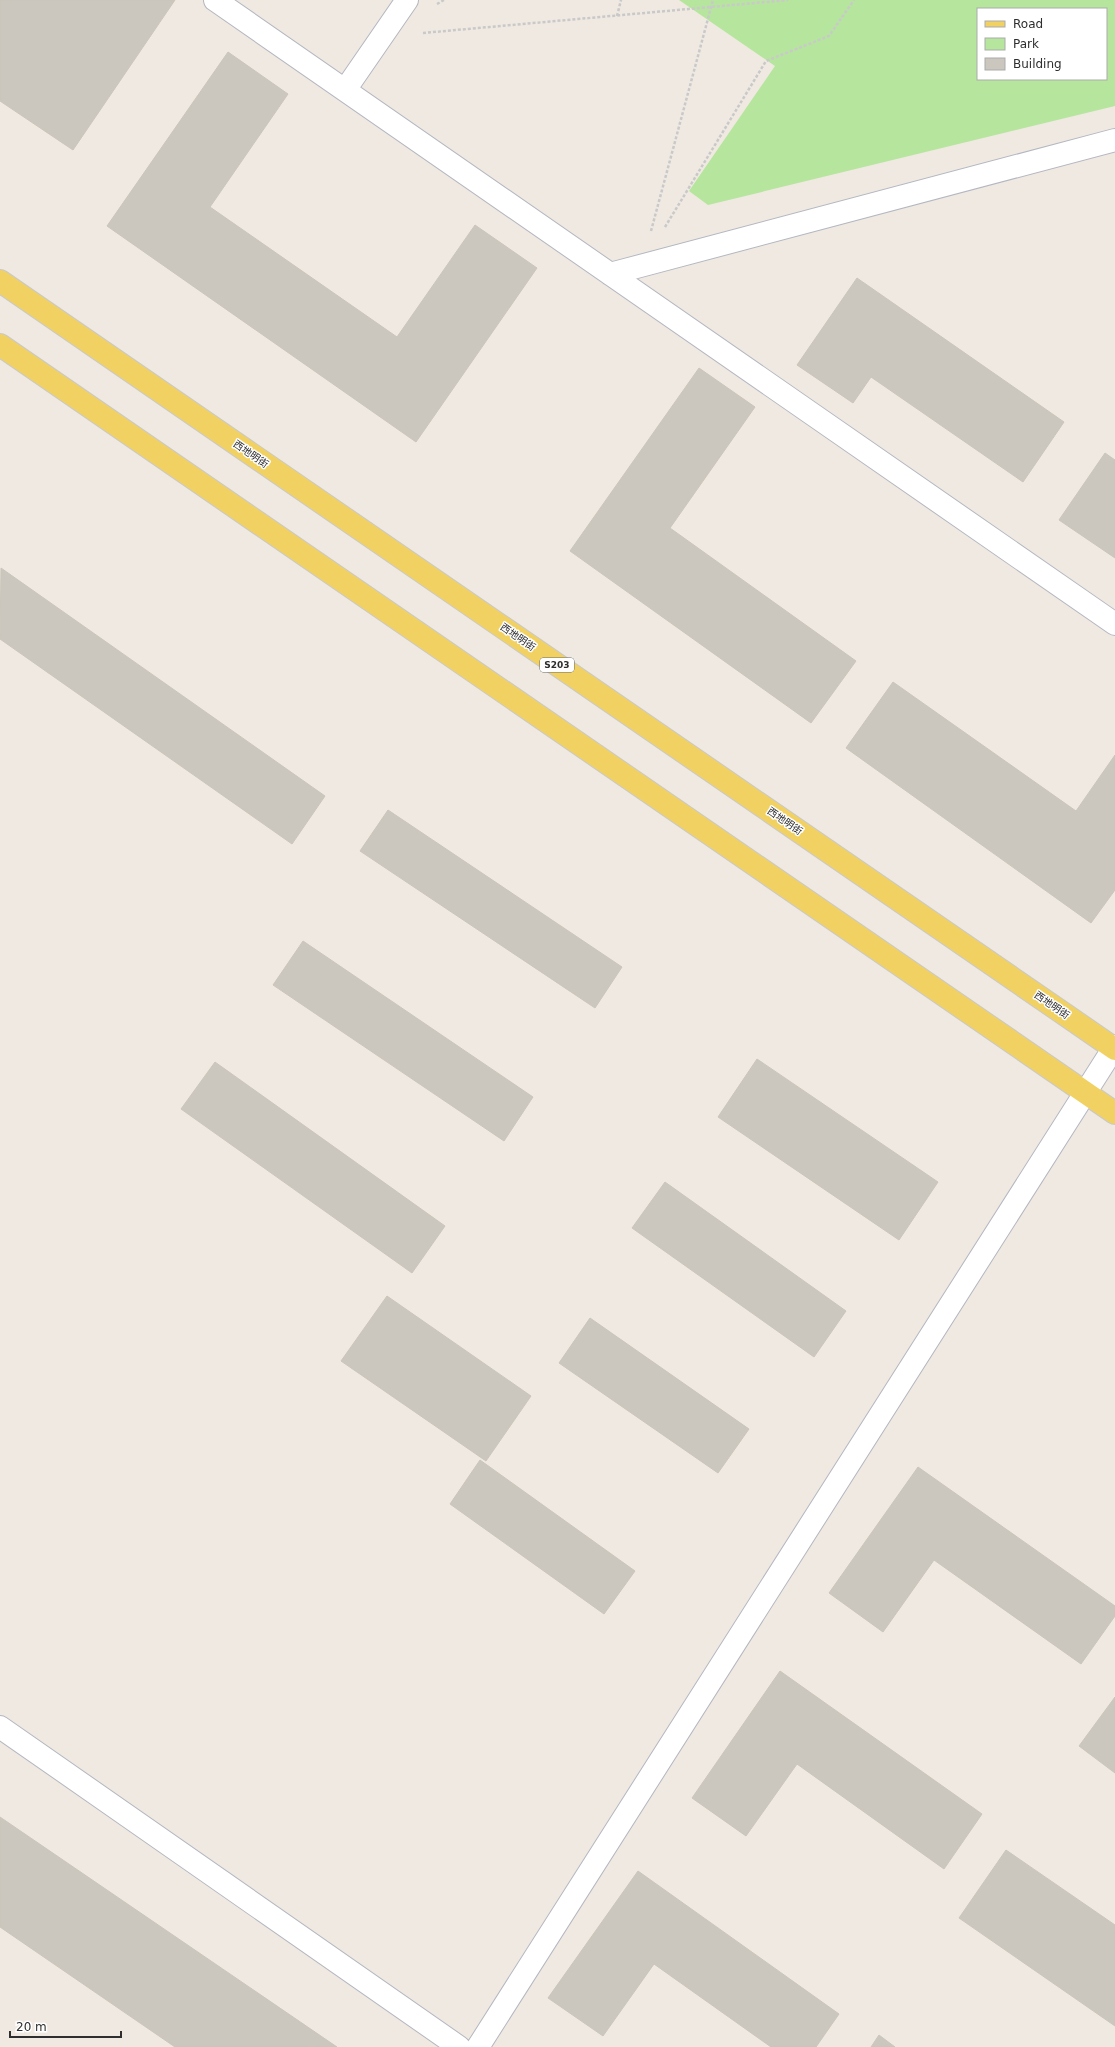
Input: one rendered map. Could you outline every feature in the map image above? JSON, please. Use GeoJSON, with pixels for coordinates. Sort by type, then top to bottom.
{"type":"FeatureCollection","features":[{"type":"Feature","properties":{"kind":"main road","name":"西地明街"},"geometry":{"type":"LineString","coordinates":[[0,281],[1115,1047]]}},
{"type":"Feature","properties":{"kind":"main road"},"geometry":{"type":"LineString","coordinates":[[0,345],[1115,1113]]}},
{"type":"Feature","properties":{"kind":"street"},"geometry":{"type":"LineString","coordinates":[[215,0],[1115,624]]}},
{"type":"Feature","properties":{"kind":"street"},"geometry":{"type":"LineString","coordinates":[[345,90],[407,0]]}},
{"type":"Feature","properties":{"kind":"street"},"geometry":{"type":"LineString","coordinates":[[610,274],[1115,140]]}},
{"type":"Feature","properties":{"kind":"street"},"geometry":{"type":"LineString","coordinates":[[478,2047],[1115,1047]]}},
{"type":"Feature","properties":{"kind":"street"},"geometry":{"type":"LineString","coordinates":[[0,1727],[459,2047]]}},
{"type":"Feature","properties":{"kind":"path"},"geometry":{"type":"LineString","coordinates":[[617,16],[622,0]]}},
{"type":"Feature","properties":{"kind":"path"},"geometry":{"type":"LineString","coordinates":[[641,266],[713,0]]}},
{"type":"Feature","properties":{"kind":"path"},"geometry":{"type":"LineString","coordinates":[[382,36],[788,0]]}},
{"type":"Feature","properties":{"kind":"path"},"geometry":{"type":"LineString","coordinates":[[641,266],[766,60],[829,36],[854,0]]}},
{"type":"Feature","properties":{"kind":"green space"},"geometry":{"type":"Polygon","coordinates":[[[679,0],[1115,0],[1115,106],[708,205],[689,191],[775,66],[679,0]]]}},
{"type":"Feature","properties":{"kind":"building"},"geometry":{"type":"Polygon","coordinates":[[[0,0],[175,0],[73,150],[0,101],[0,0]]]}},
{"type":"Feature","properties":{"kind":"building"},"geometry":{"type":"Polygon","coordinates":[[[228,52],[288,94],[210,207],[397,337],[475,225],[537,268],[416,442],[107,226],[228,52]]]}},
{"type":"Feature","properties":{"kind":"building"},"geometry":{"type":"Polygon","coordinates":[[[857,278],[1064,422],[1023,482],[871,377],[853,403],[797,365],[857,278]]]}},
{"type":"Feature","properties":{"kind":"building"},"geometry":{"type":"Polygon","coordinates":[[[699,368],[755,407],[670,528],[856,661],[811,723],[570,551],[699,368]]]}},
{"type":"Feature","properties":{"kind":"building"},"geometry":{"type":"Polygon","coordinates":[[[1105,453],[1115,460],[1115,558],[1059,520],[1105,453]]]}},
{"type":"Feature","properties":{"kind":"building"},"geometry":{"type":"Polygon","coordinates":[[[1,568],[325,796],[292,844],[0,639],[1,568]]]}},
{"type":"Feature","properties":{"kind":"building"},"geometry":{"type":"Polygon","coordinates":[[[893,682],[1076,811],[1115,755],[1115,890],[1091,923],[846,748],[893,682]]]}},
{"type":"Feature","properties":{"kind":"building"},"geometry":{"type":"Polygon","coordinates":[[[388,810],[622,967],[595,1008],[360,851],[388,810]]]}},
{"type":"Feature","properties":{"kind":"building"},"geometry":{"type":"Polygon","coordinates":[[[303,941],[533,1097],[504,1141],[273,985],[303,941]]]}},
{"type":"Feature","properties":{"kind":"building"},"geometry":{"type":"Polygon","coordinates":[[[757,1059],[938,1182],[899,1240],[718,1117],[757,1059]]]}},
{"type":"Feature","properties":{"kind":"building"},"geometry":{"type":"Polygon","coordinates":[[[215,1062],[445,1226],[412,1273],[181,1109],[215,1062]]]}},
{"type":"Feature","properties":{"kind":"building"},"geometry":{"type":"Polygon","coordinates":[[[665,1182],[846,1311],[814,1357],[632,1228],[665,1182]]]}},
{"type":"Feature","properties":{"kind":"building"},"geometry":{"type":"Polygon","coordinates":[[[387,1296],[531,1396],[486,1461],[341,1361],[387,1296]]]}},
{"type":"Feature","properties":{"kind":"building"},"geometry":{"type":"Polygon","coordinates":[[[590,1318],[749,1429],[718,1473],[559,1363],[590,1318]]]}},
{"type":"Feature","properties":{"kind":"building"},"geometry":{"type":"Polygon","coordinates":[[[480,1460],[635,1571],[604,1614],[450,1504],[480,1460]]]}},
{"type":"Feature","properties":{"kind":"building"},"geometry":{"type":"Polygon","coordinates":[[[918,1467],[1115,1606],[1115,1616],[1081,1664],[934,1560],[883,1632],[829,1593],[918,1467]]]}},
{"type":"Feature","properties":{"kind":"building"},"geometry":{"type":"Polygon","coordinates":[[[780,1671],[982,1814],[944,1869],[797,1764],[746,1836],[692,1798],[780,1671]]]}},
{"type":"Feature","properties":{"kind":"building"},"geometry":{"type":"Polygon","coordinates":[[[1115,1697],[1115,1773],[1079,1746],[1115,1697]]]}},
{"type":"Feature","properties":{"kind":"building"},"geometry":{"type":"Polygon","coordinates":[[[0,1817],[337,2047],[175,2047],[0,1927],[0,1817]]]}},
{"type":"Feature","properties":{"kind":"building"},"geometry":{"type":"Polygon","coordinates":[[[1006,1850],[1115,1925],[1115,2026],[959,1918],[1006,1850]]]}},
{"type":"Feature","properties":{"kind":"building"},"geometry":{"type":"Polygon","coordinates":[[[638,1871],[839,2014],[816,2047],[771,2047],[654,1964],[603,2036],[548,1998],[638,1871]]]}},
{"type":"Feature","properties":{"kind":"building"},"geometry":{"type":"Polygon","coordinates":[[[879,2035],[895,2047],[871,2047],[879,2035]]]}}]}
